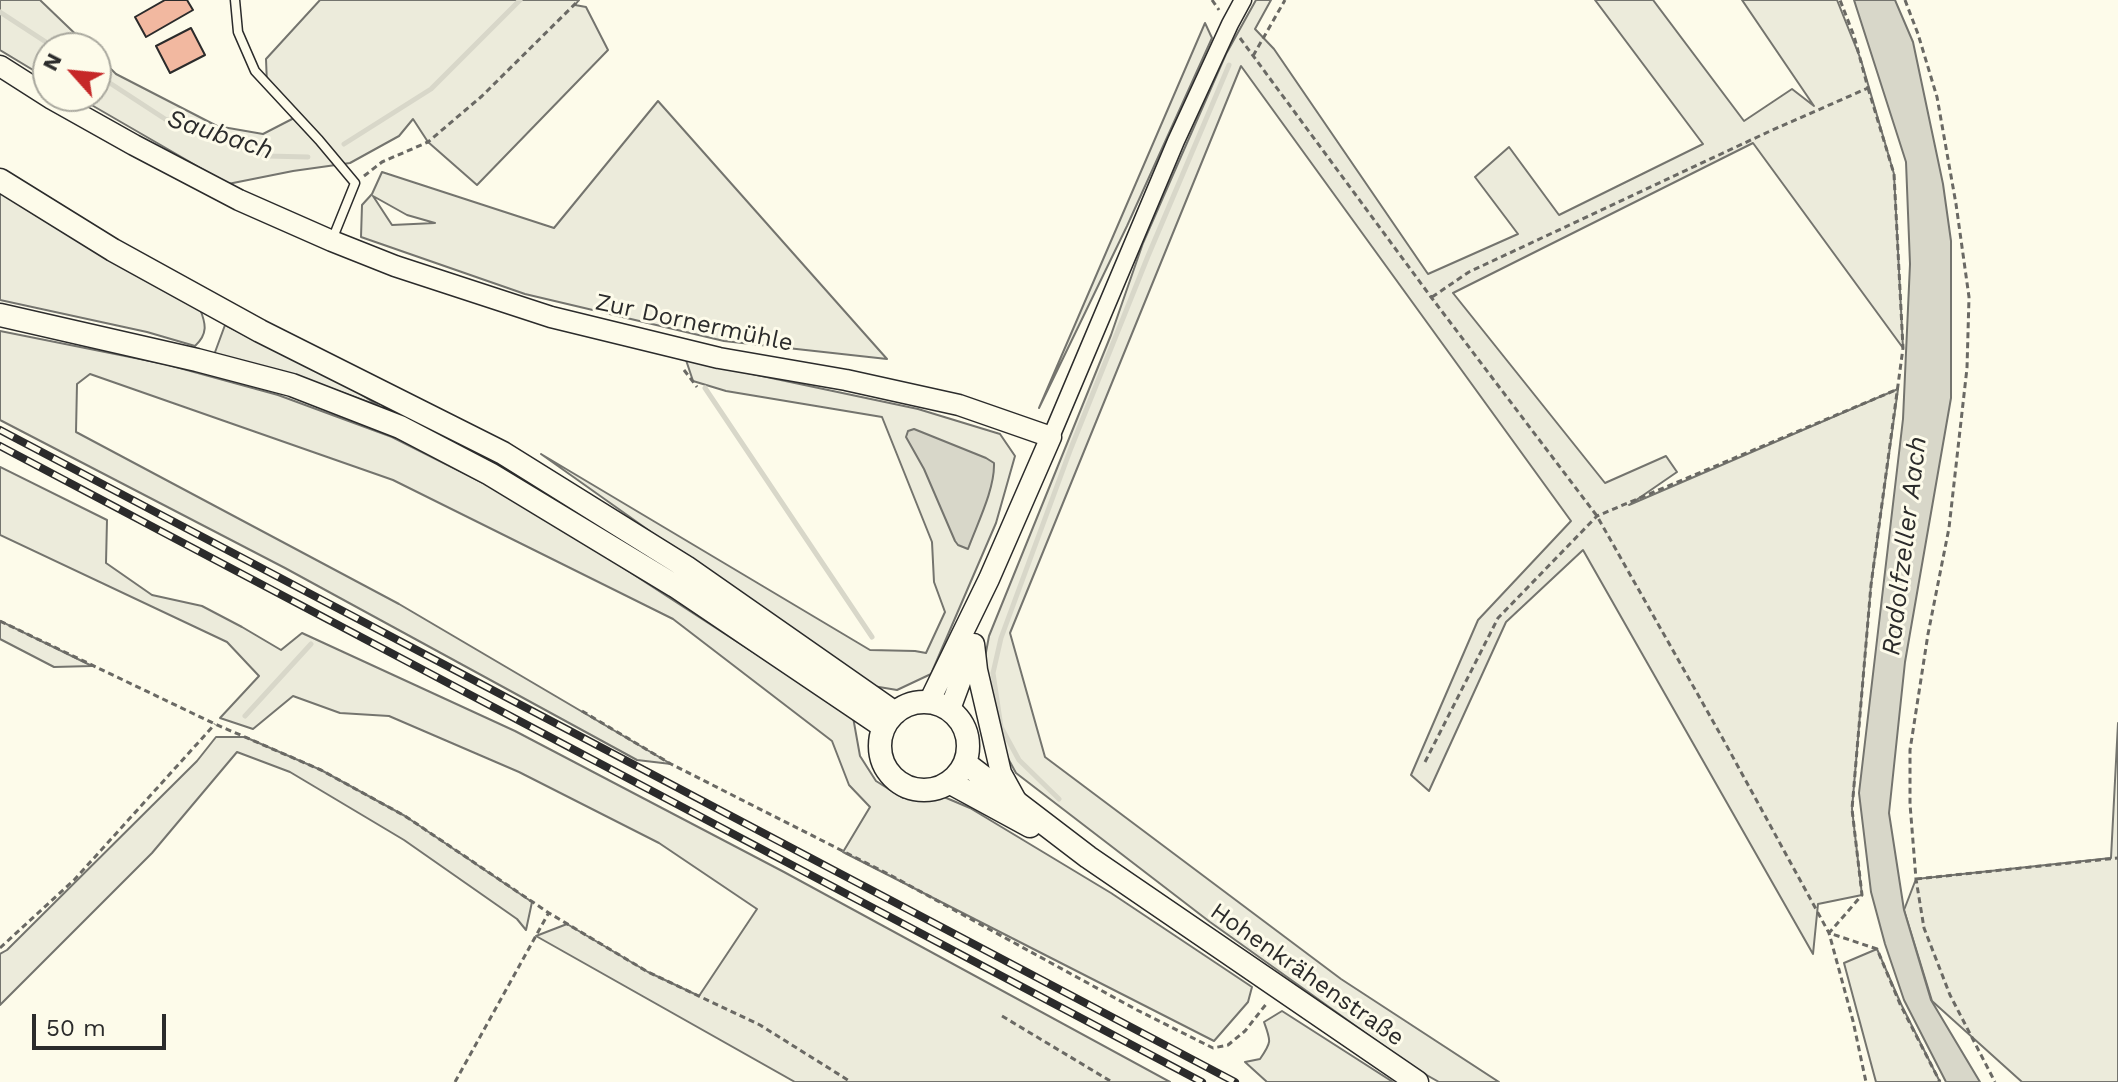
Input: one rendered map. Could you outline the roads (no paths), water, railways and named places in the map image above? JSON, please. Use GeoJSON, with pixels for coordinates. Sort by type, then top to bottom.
{"type":"FeatureCollection","features":[{"type":"Feature","properties":{"kind":"main road"},"geometry":{"type":"LineString","coordinates":[[0,180],[113,250],[260,331],[503,453],[686,567],[890,720]]}},
{"type":"Feature","properties":{"kind":"main road"},"geometry":{"type":"LineString","coordinates":[[0,315],[292,385],[400,427],[490,474],[890,720]]}},
{"type":"Feature","properties":{"kind":"main road"},"geometry":{"type":"LineString","coordinates":[[911,703],[940,706],[963,724],[967,733],[969,743],[965,763],[959,774],[940,787],[919,790],[900,783],[892,776],[882,758],[881,737],[890,720],[911,703]]}},
{"type":"Feature","properties":{"kind":"main road"},"geometry":{"type":"LineString","coordinates":[[965,763],[1088,857]]}},
{"type":"Feature","properties":{"kind":"main road"},"geometry":{"type":"LineString","coordinates":[[949,782],[1088,857]]}},
{"type":"Feature","properties":{"kind":"main road","name":"Hohenkrähenstraße"},"geometry":{"type":"LineString","coordinates":[[1088,857],[1417,1082]]}},
{"type":"Feature","properties":{"kind":"street"},"geometry":{"type":"LineString","coordinates":[[940,706],[989,579],[1176,141],[1243,0]]}},
{"type":"Feature","properties":{"kind":"street","name":"Zur Dornermühle"},"geometry":{"type":"LineString","coordinates":[[0,66],[52,99],[239,200],[395,266],[551,317],[719,358],[846,380],[959,405],[1051,437]]}},
{"type":"Feature","properties":{"kind":"street"},"geometry":{"type":"LineString","coordinates":[[940,706],[974,644],[989,579]]}},
{"type":"Feature","properties":{"kind":"street"},"geometry":{"type":"LineString","coordinates":[[974,644],[998,762],[1017,802]]}},
{"type":"Feature","properties":{"kind":"lane"},"geometry":{"type":"LineString","coordinates":[[235,0],[238,32],[255,71],[355,183],[332,241]]}},
{"type":"Feature","properties":{"kind":"water","name":"Radolfzeller Aach"},"geometry":{"type":"Polygon","coordinates":[[[1854,0],[1895,0],[1913,42],[1943,184],[1951,241],[1951,398],[1905,662],[1889,813],[1904,910],[1931,1000],[1980,1082],[1946,1082],[1904,1000],[1871,892],[1859,793],[1903,419],[1910,264],[1906,162],[1854,0]]]}},
{"type":"Feature","properties":{"kind":"water"},"geometry":{"type":"Polygon","coordinates":[[[914,429],[994,463],[989,495],[968,549],[955,541],[924,469],[906,437],[908,431],[914,429]]]}},
{"type":"Feature","properties":{"kind":"waterway","name":"Saubach"},"geometry":{"type":"LineString","coordinates":[[344,144],[431,89],[520,0]]}},
{"type":"Feature","properties":{"kind":"waterway","name":"Saubach"},"geometry":{"type":"LineString","coordinates":[[0,12],[32,33]]}},
{"type":"Feature","properties":{"kind":"waterway"},"geometry":{"type":"LineString","coordinates":[[1059,799],[1019,760],[1001,727],[993,673],[1001,638],[1071,448],[1229,65]]}},
{"type":"Feature","properties":{"kind":"waterway","name":"Saubach"},"geometry":{"type":"LineString","coordinates":[[112,84],[165,119],[267,156],[308,157]]}},
{"type":"Feature","properties":{"kind":"waterway"},"geometry":{"type":"LineString","coordinates":[[705,388],[872,637]]}},
{"type":"Feature","properties":{"kind":"waterway"},"geometry":{"type":"LineString","coordinates":[[245,716],[311,644]]}},
{"type":"Feature","properties":{"kind":"railway"},"geometry":{"type":"LineString","coordinates":[[0,430],[1235,1082]]}},
{"type":"Feature","properties":{"kind":"railway"},"geometry":{"type":"LineString","coordinates":[[0,446],[1202,1082]]}}]}
